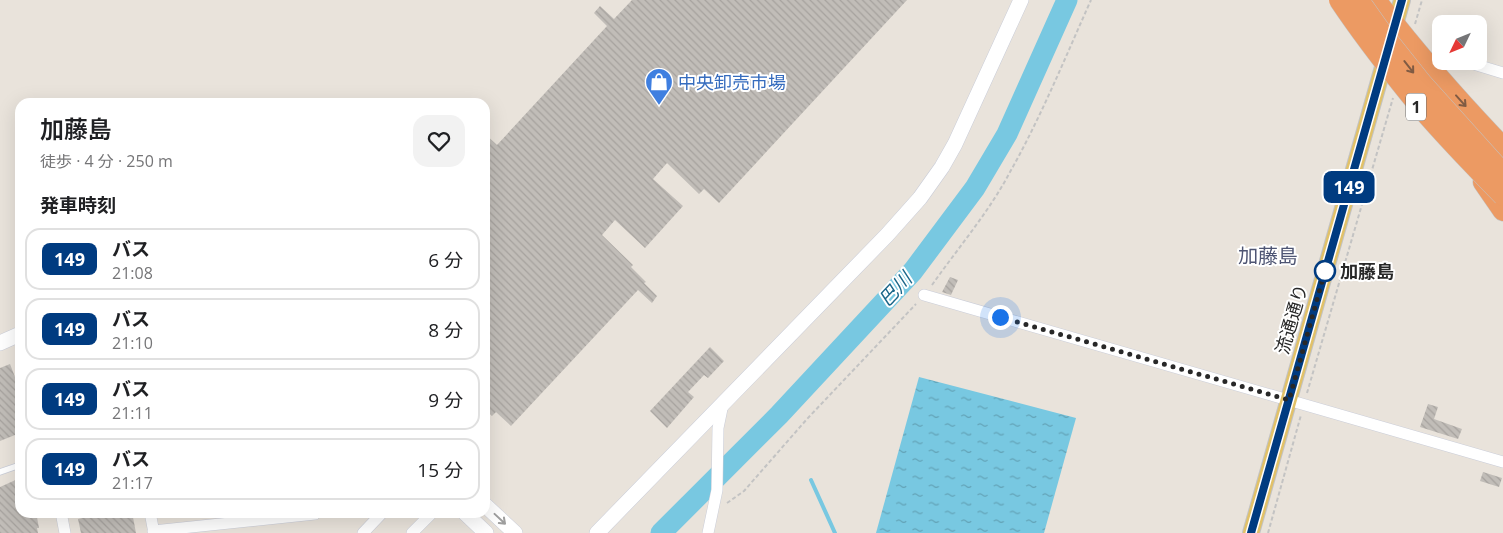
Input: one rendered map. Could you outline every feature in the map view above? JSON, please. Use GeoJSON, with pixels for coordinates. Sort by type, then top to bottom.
{"type":"FeatureCollection","features":[{"type":"Feature","properties":{"kind":"highway","name":"1"},"geometry":{"type":"LineString","coordinates":[[1334,0],[1397,85],[1503,202]]}},
{"type":"Feature","properties":{"kind":"highway","name":"1"},"geometry":{"type":"LineString","coordinates":[[1339,0],[1410,96],[1503,196]]}},
{"type":"Feature","properties":{"kind":"highway","name":"1"},"geometry":{"type":"LineString","coordinates":[[1359,0],[1422,84],[1503,173]]}},
{"type":"Feature","properties":{"kind":"highway","name":"1"},"geometry":{"type":"LineString","coordinates":[[1376,0],[1395,25],[1503,147]]}},
{"type":"Feature","properties":{"kind":"highway","name":"1"},"geometry":{"type":"LineString","coordinates":[[1480,178],[1503,211]]}},
{"type":"Feature","properties":{"kind":"main road","name":"流通通り"},"geometry":{"type":"LineString","coordinates":[[1251,533],[1296,403],[1402,0]]}},
{"type":"Feature","properties":{"kind":"street"},"geometry":{"type":"LineString","coordinates":[[597,533],[887,235],[920,198],[942,167],[955,144],[1021,0]]}},
{"type":"Feature","properties":{"kind":"street"},"geometry":{"type":"LineString","coordinates":[[1488,68],[1503,73]]}},
{"type":"Feature","properties":{"kind":"street"},"geometry":{"type":"LineString","coordinates":[[924,295],[1503,462]]}},
{"type":"Feature","properties":{"kind":"street"},"geometry":{"type":"LineString","coordinates":[[0,343],[15,336]]}},
{"type":"Feature","properties":{"kind":"street"},"geometry":{"type":"LineString","coordinates":[[708,533],[717,490],[718,428],[723,403]]}},
{"type":"Feature","properties":{"kind":"street"},"geometry":{"type":"LineString","coordinates":[[490,510],[515,533]]}},
{"type":"Feature","properties":{"kind":"street"},"geometry":{"type":"LineString","coordinates":[[62,518],[65,533]]}},
{"type":"Feature","properties":{"kind":"street"},"geometry":{"type":"LineString","coordinates":[[151,518],[154,532],[279,518]]}},
{"type":"Feature","properties":{"kind":"street"},"geometry":{"type":"LineString","coordinates":[[362,533],[376,518]]}},
{"type":"Feature","properties":{"kind":"street"},"geometry":{"type":"LineString","coordinates":[[412,533],[426,518]]}},
{"type":"Feature","properties":{"kind":"street"},"geometry":{"type":"LineString","coordinates":[[470,518],[486,533]]}},
{"type":"Feature","properties":{"kind":"lane"},"geometry":{"type":"LineString","coordinates":[[0,472],[15,467]]}},
{"type":"Feature","properties":{"kind":"path"},"geometry":{"type":"LineString","coordinates":[[713,514],[744,491],[807,419],[924,295],[979,221],[1010,174],[1043,108],[1091,0]]}},
{"type":"Feature","properties":{"kind":"path"},"geometry":{"type":"LineString","coordinates":[[1410,42],[1422,0]]}},
{"type":"Feature","properties":{"kind":"path"},"geometry":{"type":"LineString","coordinates":[[1268,533],[1296,403],[1397,85]]}},
{"type":"Feature","properties":{"kind":"water"},"geometry":{"type":"Polygon","coordinates":[[[919,377],[1076,418],[1044,533],[876,533],[919,377]]]}},
{"type":"Feature","properties":{"kind":"building"},"geometry":{"type":"Polygon","coordinates":[[[632,0],[907,0],[719,203],[704,189],[699,194],[667,163],[653,179],[683,206],[645,248],[615,220],[602,235],[633,265],[631,267],[657,296],[652,303],[638,290],[511,426],[496,412],[492,416],[490,414],[490,139],[497,145],[607,26],[594,13],[600,6],[614,19],[632,0]]]}},
{"type":"Feature","properties":{"kind":"building"},"geometry":{"type":"Polygon","coordinates":[[[950,277],[958,280],[951,295],[942,292],[950,277]]]}},
{"type":"Feature","properties":{"kind":"building"},"geometry":{"type":"Polygon","coordinates":[[[710,347],[724,361],[708,378],[704,375],[688,392],[694,397],[667,428],[650,411],[710,347]]]}},
{"type":"Feature","properties":{"kind":"building"},"geometry":{"type":"Polygon","coordinates":[[[10,364],[15,377],[15,435],[0,441],[0,368],[10,364]]]}},
{"type":"Feature","properties":{"kind":"building"},"geometry":{"type":"Polygon","coordinates":[[[1428,404],[1438,407],[1434,419],[1462,429],[1458,439],[1420,427],[1428,404]]]}},
{"type":"Feature","properties":{"kind":"building"},"geometry":{"type":"Polygon","coordinates":[[[1483,472],[1502,478],[1499,487],[1480,481],[1483,472]]]}},
{"type":"Feature","properties":{"kind":"building"},"geometry":{"type":"Polygon","coordinates":[[[15,480],[15,518],[37,518],[38,533],[0,533],[0,487],[15,480]]]}},
{"type":"Feature","properties":{"kind":"building"},"geometry":{"type":"Polygon","coordinates":[[[133,518],[136,533],[81,533],[78,519],[133,518]]]}},
{"type":"Feature","properties":{"kind":"waterway","name":"巴川"},"geometry":{"type":"LineString","coordinates":[[661,533],[779,415],[913,271],[975,188],[1007,134],[1067,0]]}},
{"type":"Feature","properties":{"kind":"waterway"},"geometry":{"type":"LineString","coordinates":[[811,480],[835,533]]}},
{"type":"Feature","properties":{"kind":"bus line","name":"149"},"geometry":{"type":"LineString","coordinates":[[1251,533],[1402,0]]}},
{"type":"Feature","properties":{"kind":"place","name":"中央卸売市場"},"geometry":{"type":"Point","coordinates":[659,106]}},
{"type":"Feature","properties":{"kind":"place","name":"加藤島"},"geometry":{"type":"Point","coordinates":[1325,271]}},
{"type":"Feature","properties":{"kind":"district","name":"加藤島"},"geometry":{"type":"Point","coordinates":[1268,255]}},
{"type":"Feature","properties":{"kind":"route"},"geometry":{"type":"LineString","coordinates":[[1000,317],[1289,400],[1325,271]]}}]}
